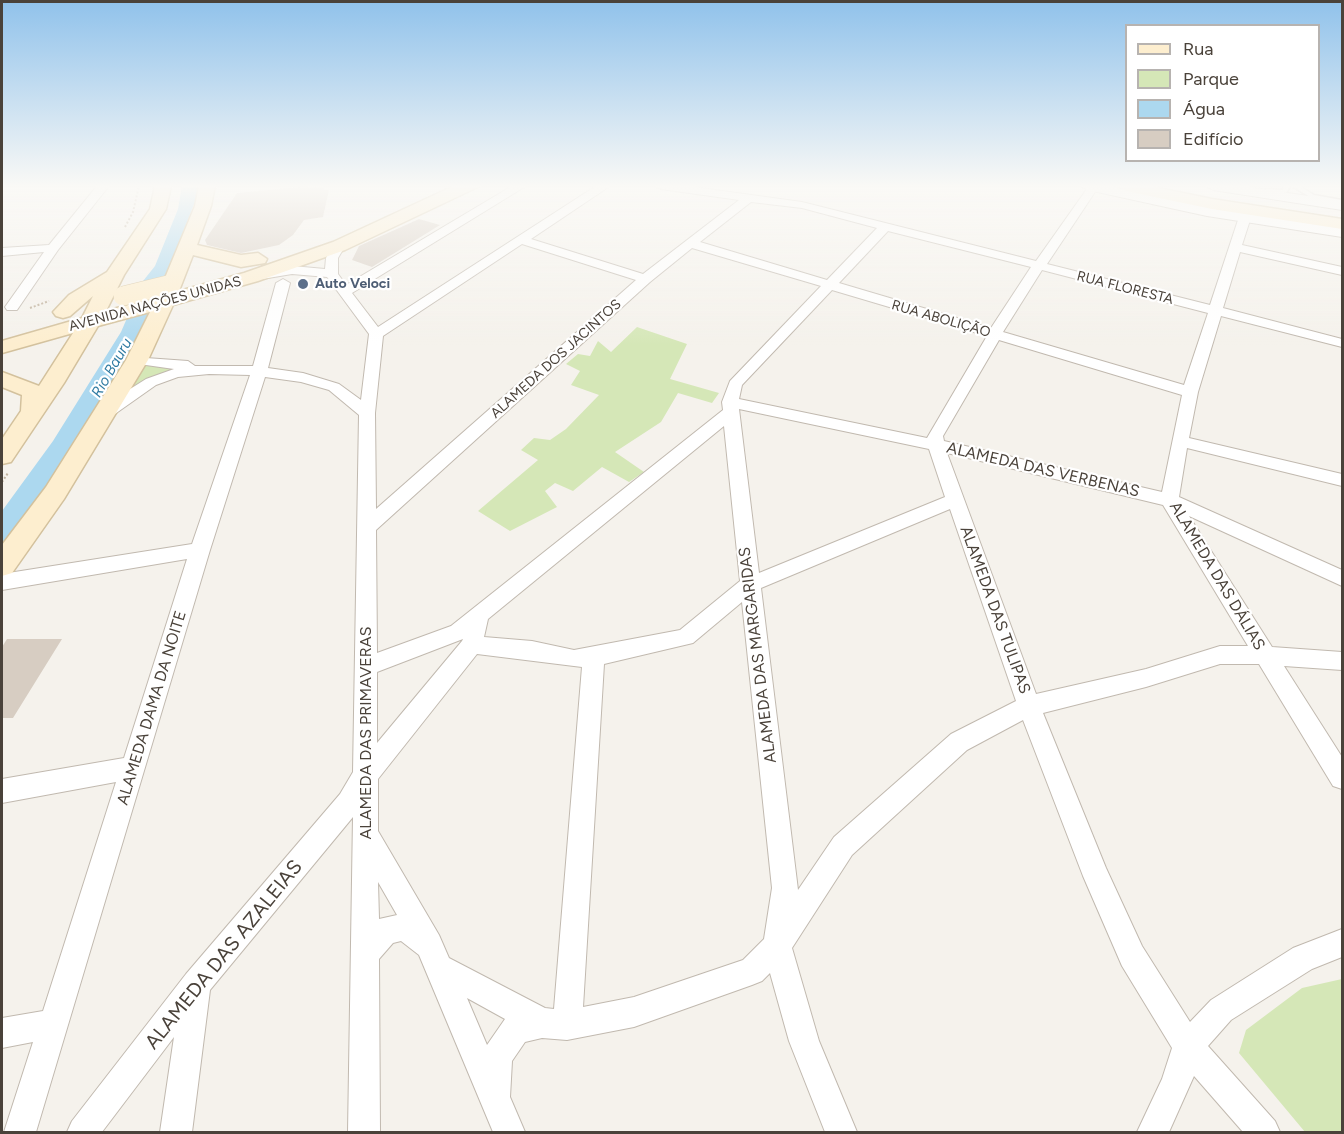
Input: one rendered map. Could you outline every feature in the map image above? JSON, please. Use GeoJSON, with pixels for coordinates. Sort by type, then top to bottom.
{"type":"FeatureCollection","features":[{"type":"Feature","properties":{"kind":"main road"},"geometry":{"type":"LineString","coordinates":[[2,456],[107,309],[114,275],[138,239]]}},
{"type":"Feature","properties":{"kind":"main road"},"geometry":{"type":"LineString","coordinates":[[2,565],[55,493],[137,360],[189,239]]}},
{"type":"Feature","properties":{"kind":"main road","name":"AVENIDA NAÇÕES UNIDAS"},"geometry":{"type":"LineString","coordinates":[[255,268],[315,239]]}},
{"type":"Feature","properties":{"kind":"main road","name":"AVENIDA NAÇÕES UNIDAS"},"geometry":{"type":"LineString","coordinates":[[2,347],[107,309],[339,246],[354,239]]}},
{"type":"Feature","properties":{"kind":"main road"},"geometry":{"type":"LineString","coordinates":[[185,248],[241,261],[255,268]]}},
{"type":"Feature","properties":{"kind":"main road"},"geometry":{"type":"LineString","coordinates":[[61,305],[76,299],[114,275]]}},
{"type":"Feature","properties":{"kind":"main road","name":"AVENIDA NAÇÕES UNIDAS"},"geometry":{"type":"LineString","coordinates":[[2,329],[61,305],[107,309]]}},
{"type":"Feature","properties":{"kind":"main road"},"geometry":{"type":"LineString","coordinates":[[2,379],[33,392],[33,412]]}},
{"type":"Feature","properties":{"kind":"street"},"geometry":{"type":"LineString","coordinates":[[12,306],[60,239]]}},
{"type":"Feature","properties":{"kind":"street"},"geometry":{"type":"LineString","coordinates":[[346,291],[432,239]]}},
{"type":"Feature","properties":{"kind":"street","name":"ALAMEDA DOS JACINTOS"},"geometry":{"type":"LineString","coordinates":[[367,527],[645,279],[698,239]]}},
{"type":"Feature","properties":{"kind":"street"},"geometry":{"type":"LineString","coordinates":[[365,667],[458,633],[730,407],[735,384],[874,239]]}},
{"type":"Feature","properties":{"kind":"street","name":"RUA FLORESTA"},"geometry":{"type":"LineString","coordinates":[[931,239],[1342,343]]}},
{"type":"Feature","properties":{"kind":"street"},"geometry":{"type":"LineString","coordinates":[[936,445],[935,436],[995,334],[1057,239]]}},
{"type":"Feature","properties":{"kind":"street","name":"ALAMEDA DAS DÁLIAS"},"geometry":{"type":"LineString","coordinates":[[1238,239],[1190,392],[1169,500],[1342,778]]}},
{"type":"Feature","properties":{"kind":"street"},"geometry":{"type":"LineString","coordinates":[[255,268],[331,274],[346,291],[376,334],[521,240],[645,279]]}},
{"type":"Feature","properties":{"kind":"street","name":"RUA ABOLIÇÃO"},"geometry":{"type":"LineString","coordinates":[[692,244],[830,287],[1190,392]]}},
{"type":"Feature","properties":{"kind":"street"},"geometry":{"type":"LineString","coordinates":[[331,274],[332,258],[339,246]]}},
{"type":"Feature","properties":{"kind":"street"},"geometry":{"type":"LineString","coordinates":[[1236,247],[1342,271]]}},
{"type":"Feature","properties":{"kind":"street"},"geometry":{"type":"LineString","coordinates":[[2,252],[53,248]]}},
{"type":"Feature","properties":{"kind":"street","name":"ALAMEDA DAMA DA NOITE"},"geometry":{"type":"LineString","coordinates":[[20,1132],[200,550],[259,372],[283,283]]}},
{"type":"Feature","properties":{"kind":"street","name":"ALAMEDA DAS PRIMAVERAS"},"geometry":{"type":"LineString","coordinates":[[364,1132],[366,835],[363,778],[367,413],[369,378],[376,334]]}},
{"type":"Feature","properties":{"kind":"street"},"geometry":{"type":"LineString","coordinates":[[137,360],[303,378],[334,387],[350,388],[369,378]]}},
{"type":"Feature","properties":{"kind":"street"},"geometry":{"type":"LineString","coordinates":[[106,412],[151,382],[175,373],[209,369]]}},
{"type":"Feature","properties":{"kind":"street"},"geometry":{"type":"LineString","coordinates":[[334,387],[367,413]]}},
{"type":"Feature","properties":{"kind":"street","name":"ALAMEDA DAS VERBENAS"},"geometry":{"type":"LineString","coordinates":[[730,407],[936,445],[1169,500],[1342,578]]}},
{"type":"Feature","properties":{"kind":"street","name":"ALAMEDA DAS MARGARIDAS"},"geometry":{"type":"LineString","coordinates":[[730,407],[785,888],[777,946],[804,1041],[842,1132]]}},
{"type":"Feature","properties":{"kind":"street"},"geometry":{"type":"LineString","coordinates":[[1180,441],[1342,480]]}},
{"type":"Feature","properties":{"kind":"street","name":"ALAMEDA DAS TULIPAS"},"geometry":{"type":"LineString","coordinates":[[936,445],[1029,706],[1096,876],[1132,956],[1188,1046],[1264,1132]]}},
{"type":"Feature","properties":{"kind":"street"},"geometry":{"type":"LineString","coordinates":[[479,615],[472,645],[532,650],[574,658],[594,657],[686,637],[750,585],[956,500]]}},
{"type":"Feature","properties":{"kind":"street"},"geometry":{"type":"LineString","coordinates":[[2,582],[200,550]]}},
{"type":"Feature","properties":{"kind":"street","name":"ALAMEDA DAS AZALEIAS"},"geometry":{"type":"LineString","coordinates":[[83,1132],[196,984],[349,803],[363,778],[472,645]]}},
{"type":"Feature","properties":{"kind":"street"},"geometry":{"type":"LineString","coordinates":[[494,1101],[497,1057],[516,1029],[634,1012],[752,971],[777,946],[843,846],[959,742],[1029,706],[1146,678],[1220,655],[1264,655],[1342,661]]}},
{"type":"Feature","properties":{"kind":"street"},"geometry":{"type":"LineString","coordinates":[[554,1024],[594,657]]}},
{"type":"Feature","properties":{"kind":"street"},"geometry":{"type":"LineString","coordinates":[[2,791],[134,767]]}},
{"type":"Feature","properties":{"kind":"street"},"geometry":{"type":"LineString","coordinates":[[366,835],[433,956],[508,1132]]}},
{"type":"Feature","properties":{"kind":"street"},"geometry":{"type":"LineString","coordinates":[[364,956],[386,930],[405,927],[433,956],[554,1024]]}},
{"type":"Feature","properties":{"kind":"street"},"geometry":{"type":"LineString","coordinates":[[1153,1132],[1176,1084],[1188,1046],[1221,1010],[1303,958],[1342,943]]}},
{"type":"Feature","properties":{"kind":"street"},"geometry":{"type":"LineString","coordinates":[[176,1132],[196,984]]}},
{"type":"Feature","properties":{"kind":"street"},"geometry":{"type":"LineString","coordinates":[[2,1033],[53,1024]]}},
{"type":"Feature","properties":{"kind":"path"},"geometry":{"type":"LineString","coordinates":[[29,308],[61,305]]}},
{"type":"Feature","properties":{"kind":"green space"},"geometry":{"type":"Polygon","coordinates":[[[637,327],[687,344],[670,379],[719,393],[712,403],[678,393],[661,422],[615,452],[644,472],[629,482],[602,467],[573,491],[555,483],[545,491],[557,507],[510,531],[478,511],[538,460],[521,450],[534,438],[550,440],[566,429],[599,395],[571,385],[580,371],[566,364],[578,354],[590,356],[598,341],[611,352],[637,327]]]}},
{"type":"Feature","properties":{"kind":"green space"},"geometry":{"type":"Polygon","coordinates":[[[144,363],[175,369],[127,395],[144,363]]]}},
{"type":"Feature","properties":{"kind":"green space"},"geometry":{"type":"Polygon","coordinates":[[[1342,979],[1342,1132],[1305,1132],[1239,1053],[1246,1030],[1302,988],[1342,979]]]}},
{"type":"Feature","properties":{"kind":"water","name":"Rio Bauru"},"geometry":{"type":"Polygon","coordinates":[[[166,239],[180,239],[142,346],[82,446],[2,559],[2,511],[53,441],[121,332],[143,281],[155,266],[166,239]]]}},
{"type":"Feature","properties":{"kind":"building"},"geometry":{"type":"Polygon","coordinates":[[[288,239],[279,245],[241,253],[207,245],[205,240],[288,239]]]}},
{"type":"Feature","properties":{"kind":"building"},"geometry":{"type":"Polygon","coordinates":[[[375,239],[417,239],[372,267],[352,260],[359,246],[375,239]]]}},
{"type":"Feature","properties":{"kind":"building"},"geometry":{"type":"Polygon","coordinates":[[[7,639],[62,639],[13,718],[2,718],[2,647],[7,639]]]}},
{"type":"Feature","properties":{"kind":"place","name":"Auto Veloci"},"geometry":{"type":"Point","coordinates":[303,284]}}]}
